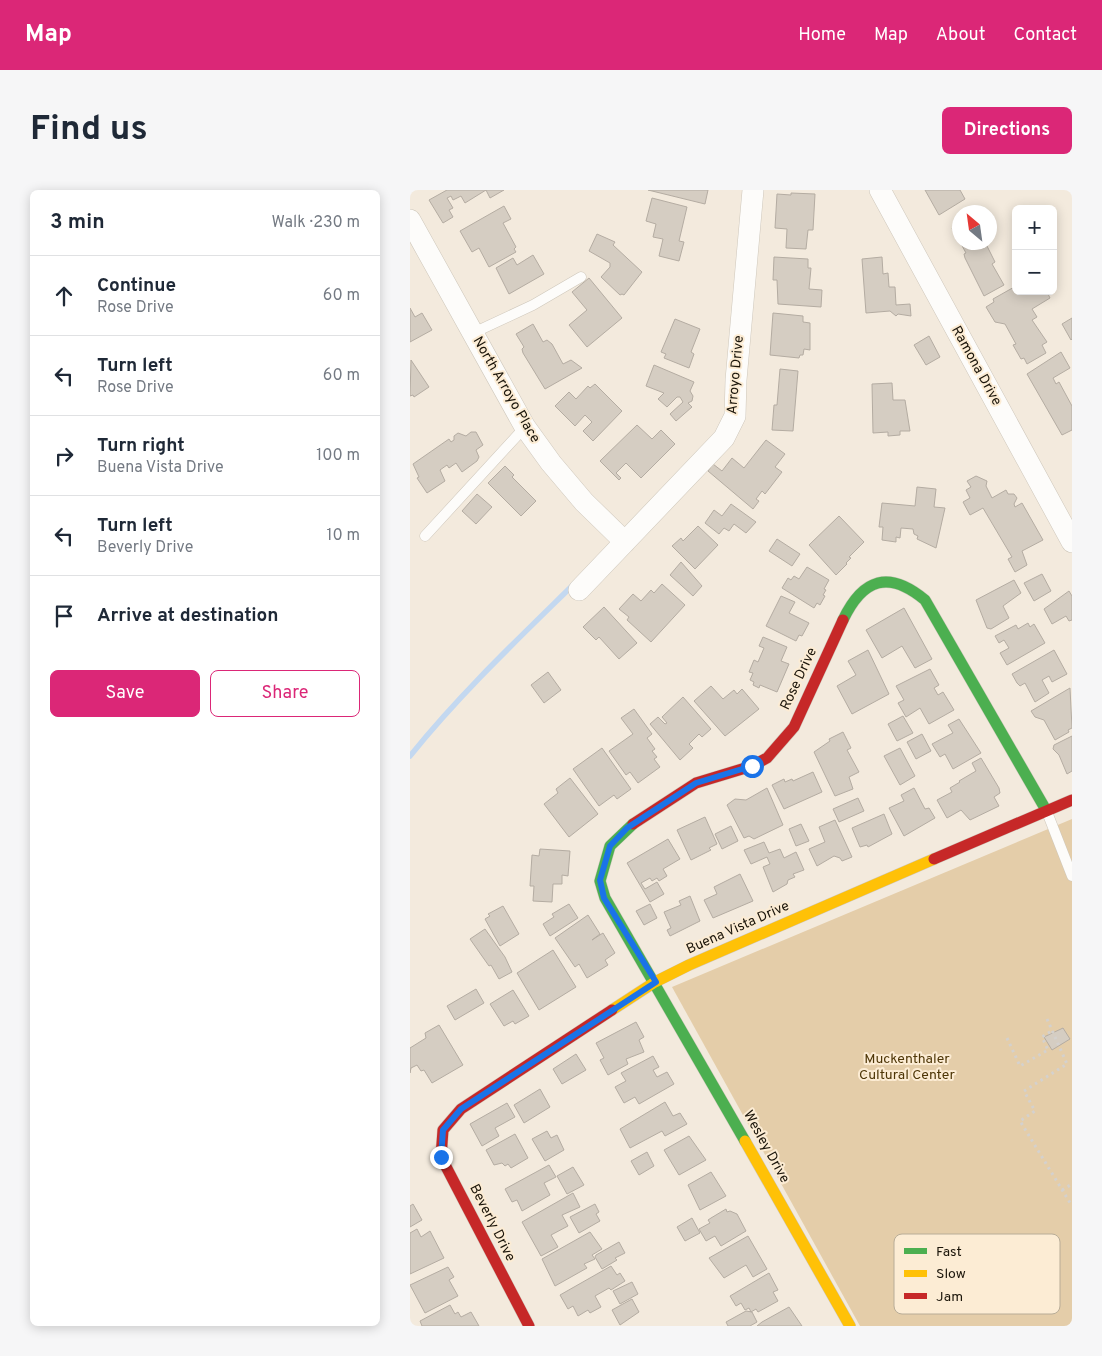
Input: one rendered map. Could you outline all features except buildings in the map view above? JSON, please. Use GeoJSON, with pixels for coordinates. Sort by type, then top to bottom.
{"type":"FeatureCollection","features":[{"type":"Feature","properties":{"kind":"street","name":"Arroyo Drive"},"geometry":{"type":"LineString","coordinates":[[579,590],[724,438],[735,416],[736,380],[753,190]]}},
{"type":"Feature","properties":{"kind":"street","name":"Ramona Drive"},"geometry":{"type":"LineString","coordinates":[[880,190],[1072,542]]}},
{"type":"Feature","properties":{"kind":"street","name":"North Arroyo Place"},"geometry":{"type":"LineString","coordinates":[[410,220],[524,427],[584,502],[625,542]]}},
{"type":"Feature","properties":{"kind":"street","name":"Rose Drive"},"geometry":{"type":"LineString","coordinates":[[656,982],[604,898],[600,880],[610,846],[627,828],[696,783],[752,766],[767,758],[794,727],[851,603],[866,586],[879,582],[894,581],[916,592],[925,600],[1046,810]]}},
{"type":"Feature","properties":{"kind":"street","name":"Buena Vista Drive"},"geometry":{"type":"LineString","coordinates":[[443,1130],[461,1109],[656,982],[689,965],[1072,800]]}},
{"type":"Feature","properties":{"kind":"street","name":"Wesley Drive"},"geometry":{"type":"LineString","coordinates":[[656,982],[850,1326]]}},
{"type":"Feature","properties":{"kind":"street","name":"Beverly Drive"},"geometry":{"type":"LineString","coordinates":[[443,1130],[441,1157],[529,1326]]}},
{"type":"Feature","properties":{"kind":"lane"},"geometry":{"type":"LineString","coordinates":[[473,333],[533,305],[581,277]]}},
{"type":"Feature","properties":{"kind":"lane"},"geometry":{"type":"LineString","coordinates":[[425,536],[524,427]]}},
{"type":"Feature","properties":{"kind":"lane"},"geometry":{"type":"LineString","coordinates":[[1046,810],[1072,876]]}},
{"type":"Feature","properties":{"kind":"path"},"geometry":{"type":"LineString","coordinates":[[1046,1019],[1053,1030],[1067,1064],[1024,1091],[1035,1111],[1020,1121],[1072,1206]]}},
{"type":"Feature","properties":{"kind":"path"},"geometry":{"type":"LineString","coordinates":[[1007,1038],[1020,1066],[1048,1050],[1042,1036],[1053,1030]]}},
{"type":"Feature","properties":{"kind":"path"},"geometry":{"type":"LineString","coordinates":[[1062,1190],[1072,1184]]}},
{"type":"Feature","properties":{"kind":"green space","name":"Muckenthaler Cultural Center"},"geometry":{"type":"Polygon","coordinates":[[[1072,819],[1072,1326],[860,1326],[672,987],[1072,819]]]}},
{"type":"Feature","properties":{"kind":"waterway"},"geometry":{"type":"LineString","coordinates":[[410,756],[469,689],[574,584]]}},
{"type":"Feature","properties":{"kind":"traffic: fast"},"geometry":{"type":"LineString","coordinates":[[843,620],[859,595],[868,587],[878,583],[889,582],[900,585],[925,600],[1046,810]]}},
{"type":"Feature","properties":{"kind":"traffic: fast"},"geometry":{"type":"LineString","coordinates":[[633,824],[610,846],[600,881],[605,898],[745,1141]]}},
{"type":"Feature","properties":{"kind":"traffic: slow"},"geometry":{"type":"LineString","coordinates":[[612,1010],[655,982],[689,965],[934,859]]}},
{"type":"Feature","properties":{"kind":"traffic: slow"},"geometry":{"type":"LineString","coordinates":[[745,1141],[850,1326]]}},
{"type":"Feature","properties":{"kind":"traffic: jam"},"geometry":{"type":"LineString","coordinates":[[633,824],[696,783],[752,766],[767,758],[794,727],[843,620]]}},
{"type":"Feature","properties":{"kind":"traffic: jam"},"geometry":{"type":"LineString","coordinates":[[934,859],[1072,800]]}},
{"type":"Feature","properties":{"kind":"traffic: jam"},"geometry":{"type":"LineString","coordinates":[[529,1326],[441,1157],[443,1130],[461,1109],[612,1010]]}},
{"type":"Feature","properties":{"kind":"route"},"geometry":{"type":"LineString","coordinates":[[441,1157],[443,1130],[461,1109],[656,982],[604,898],[600,880],[602,866],[610,846],[627,828],[696,783],[752,766]]}}]}
